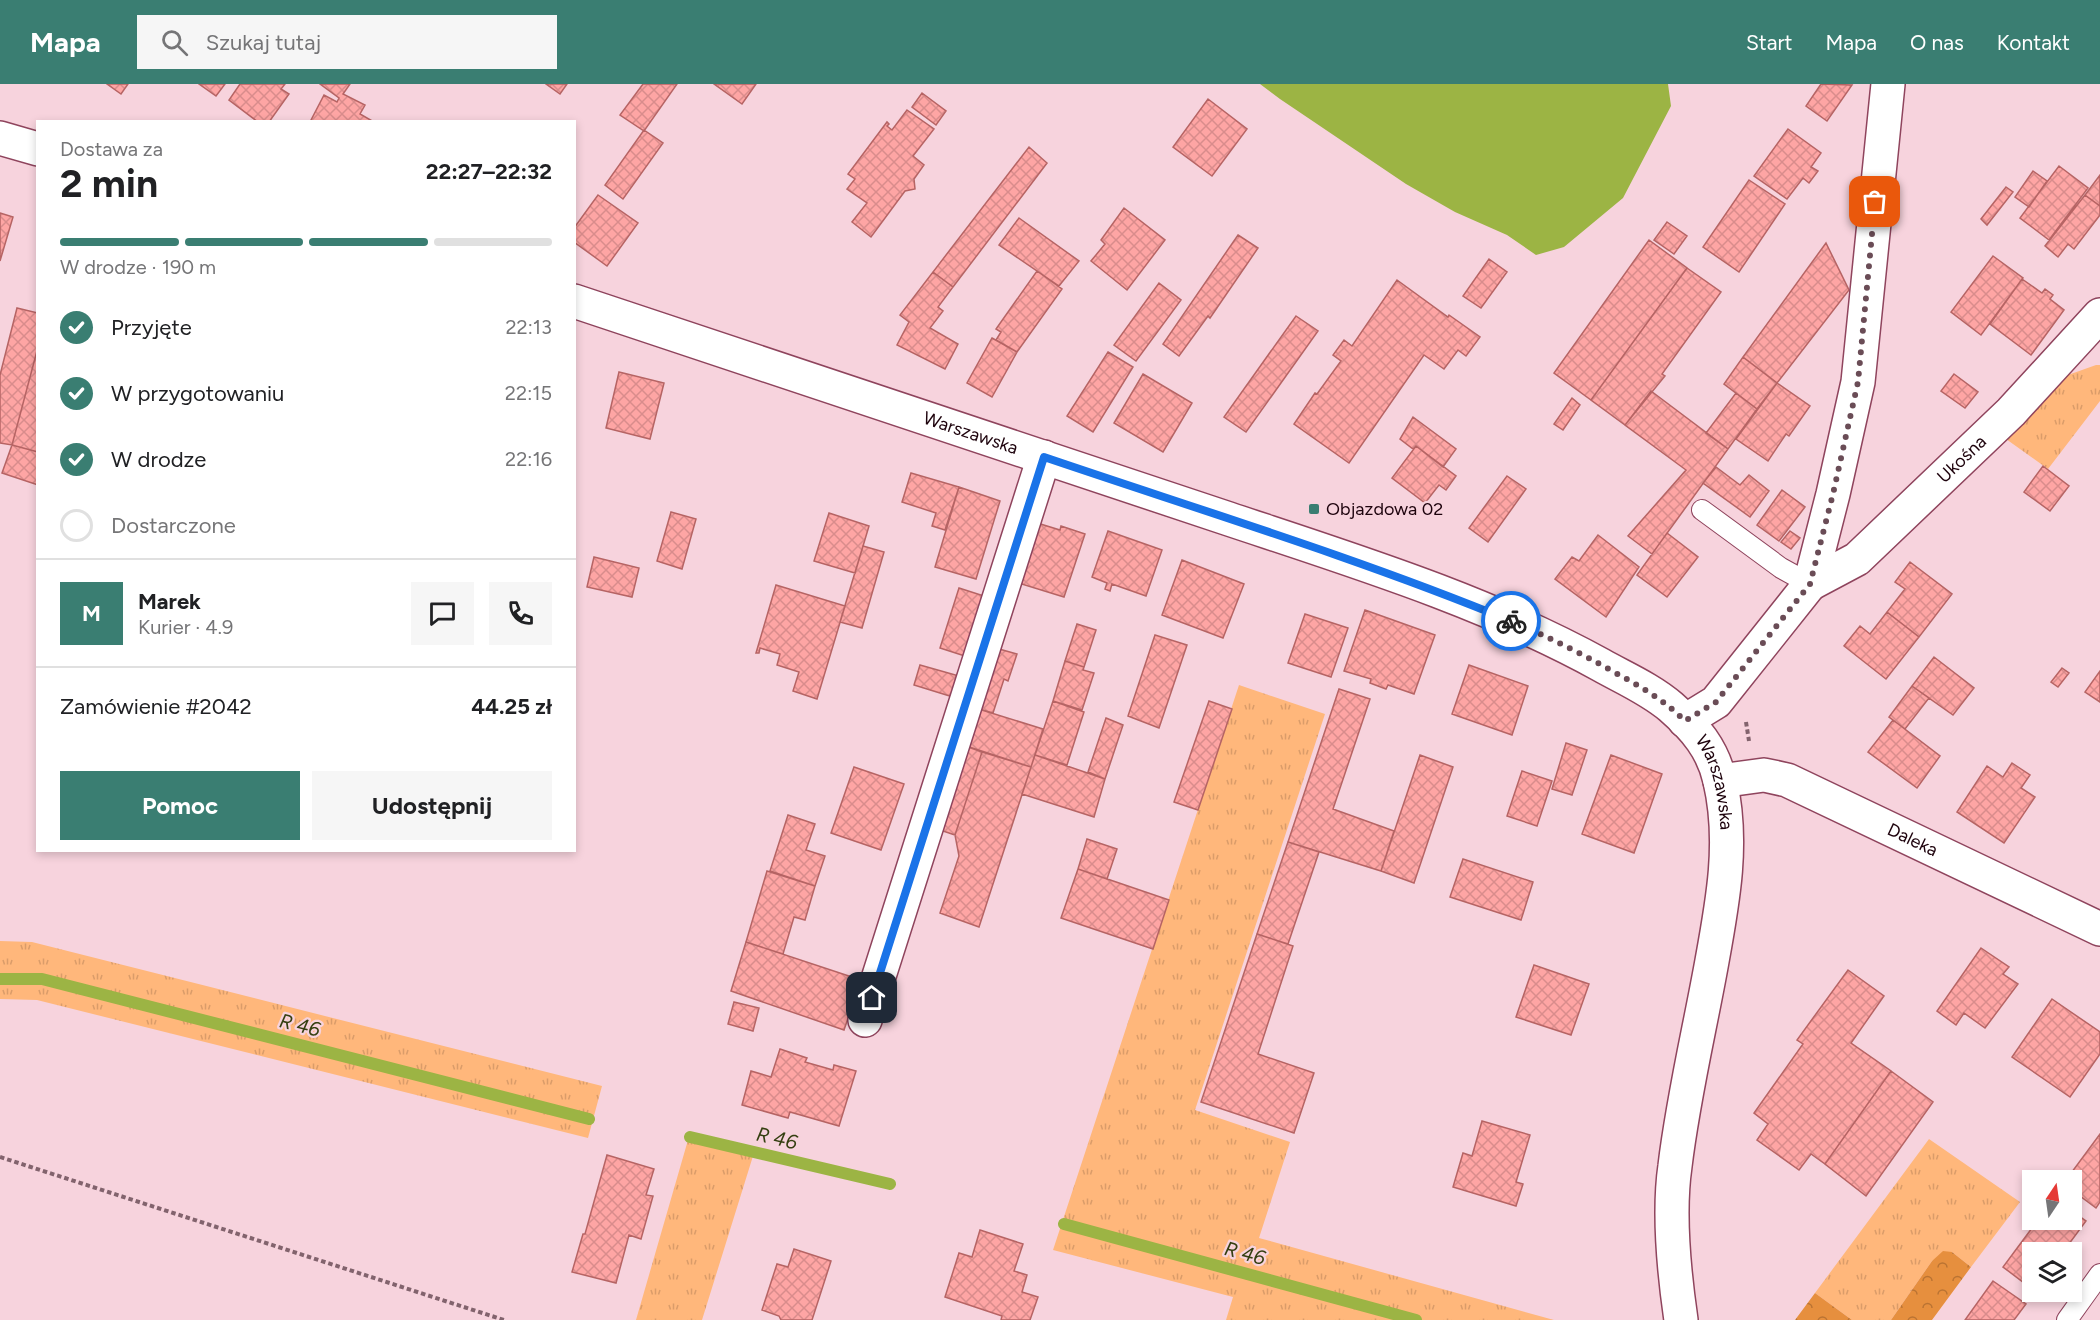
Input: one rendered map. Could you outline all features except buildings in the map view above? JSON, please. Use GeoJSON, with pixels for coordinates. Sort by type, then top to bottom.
{"type":"FeatureCollection","features":[{"type":"Feature","properties":{"kind":"street"},"geometry":{"type":"LineString","coordinates":[[1685,721],[1716,702],[1810,584],[1858,382],[1888,84]]}},
{"type":"Feature","properties":{"kind":"street"},"geometry":{"type":"LineString","coordinates":[[0,138],[36,148]]}},
{"type":"Feature","properties":{"kind":"street","name":"Warszawska"},"geometry":{"type":"LineString","coordinates":[[576,303],[1044,457],[1446,594],[1557,640],[1644,688],[1669,705],[1700,736],[1712,754],[1720,781],[1727,848],[1724,885],[1674,1169],[1673,1215],[1682,1320]]}},
{"type":"Feature","properties":{"kind":"street","name":"Ukośna"},"geometry":{"type":"LineString","coordinates":[[1810,584],[1857,559],[2011,412],[2100,315]]}},
{"type":"Feature","properties":{"kind":"street"},"geometry":{"type":"LineString","coordinates":[[865,1020],[1044,457]]}},
{"type":"Feature","properties":{"kind":"street","name":"Daleka"},"geometry":{"type":"LineString","coordinates":[[1720,781],[1764,775],[1787,780],[2100,929]]}},
{"type":"Feature","properties":{"kind":"lane"},"geometry":{"type":"LineString","coordinates":[[1702,510],[1781,568],[1810,584]]}},
{"type":"Feature","properties":{"kind":"lane"},"geometry":{"type":"LineString","coordinates":[[2067,1320],[2100,1274]]}},
{"type":"Feature","properties":{"kind":"path"},"geometry":{"type":"LineString","coordinates":[[0,1157],[504,1320]]}},
{"type":"Feature","properties":{"kind":"green space"},"geometry":{"type":"Polygon","coordinates":[[[2100,365],[2100,401],[2048,469],[2006,439],[2068,375],[2100,365]]]}},
{"type":"Feature","properties":{"kind":"green space"},"geometry":{"type":"Polygon","coordinates":[[[1239,685],[1325,714],[1195,1110],[1290,1142],[1259,1238],[1554,1320],[1226,1320],[1233,1297],[1053,1250],[1239,685]]]}},
{"type":"Feature","properties":{"kind":"green space"},"geometry":{"type":"Polygon","coordinates":[[[0,941],[32,942],[602,1086],[588,1138],[37,1000],[0,999],[0,941]]]}},
{"type":"Feature","properties":{"kind":"green space"},"geometry":{"type":"Polygon","coordinates":[[[1929,1139],[2020,1202],[1971,1267],[1952,1252],[1932,1261],[1891,1320],[1852,1320],[1815,1293],[1929,1139]]]}},
{"type":"Feature","properties":{"kind":"green space"},"geometry":{"type":"Polygon","coordinates":[[[688,1140],[753,1156],[702,1320],[636,1320],[688,1140]]]}},
{"type":"Feature","properties":{"kind":"green space"},"geometry":{"type":"Polygon","coordinates":[[[1943,1251],[1952,1252],[1971,1267],[1932,1320],[1891,1320],[1932,1261],[1943,1251]]]}},
{"type":"Feature","properties":{"kind":"green space"},"geometry":{"type":"Polygon","coordinates":[[[1815,1293],[1852,1320],[1795,1320],[1815,1293]]]}},
{"type":"Feature","properties":{"kind":"shaded area"},"geometry":{"type":"Polygon","coordinates":[[[1260,84],[1668,84],[1671,106],[1623,198],[1564,247],[1536,255],[1507,235],[1455,212],[1406,184],[1260,84]]]}},
{"type":"Feature","properties":{"kind":"waterway","name":"R 46"},"geometry":{"type":"LineString","coordinates":[[0,979],[42,979],[589,1119]]}},
{"type":"Feature","properties":{"kind":"waterway","name":"R 46"},"geometry":{"type":"LineString","coordinates":[[690,1137],[890,1184]]}},
{"type":"Feature","properties":{"kind":"waterway","name":"R 46"},"geometry":{"type":"LineString","coordinates":[[1064,1224],[1416,1320]]}},
{"type":"Feature","properties":{"kind":"way so far"},"geometry":{"type":"LineString","coordinates":[[1511,621],[1557,640],[1636,684],[1669,705],[1685,721],[1716,702],[1810,584],[1858,382],[1875,202]]}},
{"type":"Feature","properties":{"kind":"place","name":"Objazdowa 02"},"geometry":{"type":"Point","coordinates":[1314,509]}},
{"type":"Feature","properties":{"kind":"route"},"geometry":{"type":"LineString","coordinates":[[872,998],[1044,457],[1446,594],[1511,621]]}}]}
